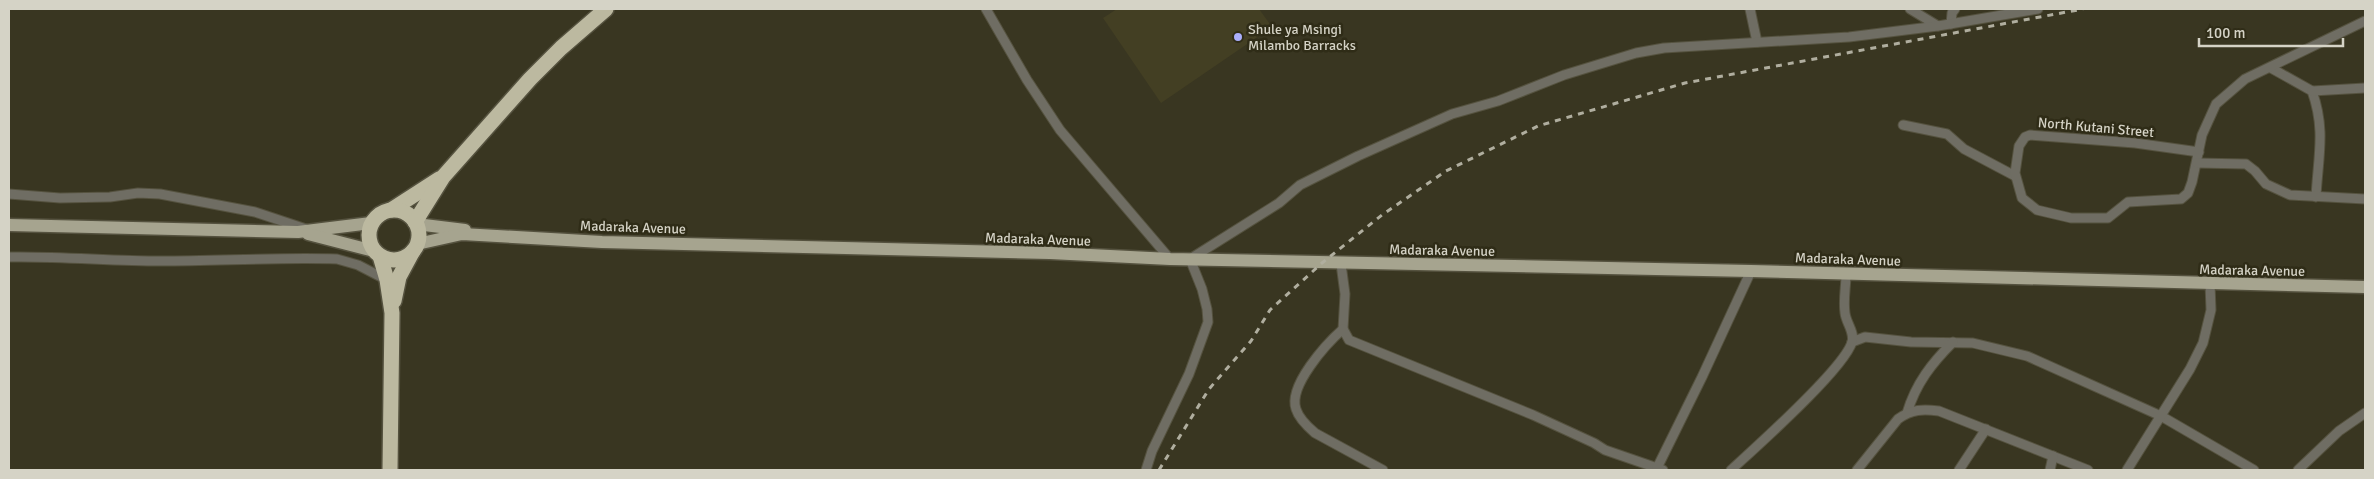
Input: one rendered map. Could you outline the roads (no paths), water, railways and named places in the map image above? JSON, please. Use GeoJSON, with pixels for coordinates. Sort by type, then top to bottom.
{"type":"FeatureCollection","features":[{"type":"Feature","properties":{"kind":"highway"},"geometry":{"type":"LineString","coordinates":[[416,223],[442,177],[530,79],[561,48],[606,9]]}},
{"type":"Feature","properties":{"kind":"highway"},"geometry":{"type":"LineString","coordinates":[[391,210],[442,177]]}},
{"type":"Feature","properties":{"kind":"highway"},"geometry":{"type":"LineString","coordinates":[[390,470],[392,312],[387,280],[369,238],[371,223],[383,212],[400,210],[409,214],[416,223],[418,231],[416,246],[399,277],[392,312]]}},
{"type":"Feature","properties":{"kind":"highway"},"geometry":{"type":"LineString","coordinates":[[377,253],[387,259],[403,258],[416,246]]}},
{"type":"Feature","properties":{"kind":"main road"},"geometry":{"type":"LineString","coordinates":[[9,225],[303,231],[371,223]]}},
{"type":"Feature","properties":{"kind":"main road"},"geometry":{"type":"LineString","coordinates":[[416,223],[520,238]]}},
{"type":"Feature","properties":{"kind":"main road"},"geometry":{"type":"LineString","coordinates":[[303,231],[377,253]]}},
{"type":"Feature","properties":{"kind":"main road"},"geometry":{"type":"LineString","coordinates":[[416,246],[462,234],[520,238]]}},
{"type":"Feature","properties":{"kind":"main road","name":"Madaraka Avenue"},"geometry":{"type":"LineString","coordinates":[[520,238],[1341,264],[1751,271],[2365,288]]}},
{"type":"Feature","properties":{"kind":"street"},"geometry":{"type":"LineString","coordinates":[[986,9],[1027,80],[1060,130],[1170,259]]}},
{"type":"Feature","properties":{"kind":"street"},"geometry":{"type":"LineString","coordinates":[[1750,9],[1757,42]]}},
{"type":"Feature","properties":{"kind":"street"},"geometry":{"type":"LineString","coordinates":[[1910,9],[1938,26]]}},
{"type":"Feature","properties":{"kind":"street"},"geometry":{"type":"LineString","coordinates":[[1951,24],[1952,13],[1956,9]]}},
{"type":"Feature","properties":{"kind":"street"},"geometry":{"type":"LineString","coordinates":[[1146,470],[1152,451],[1189,374],[1208,322],[1207,308],[1202,289],[1190,259],[1279,203],[1300,185],[1358,156],[1452,114],[1498,101],[1564,75],[1636,53],[1664,48],[1849,37],[1938,26],[2038,9]]}},
{"type":"Feature","properties":{"kind":"street"},"geometry":{"type":"LineString","coordinates":[[2365,21],[2245,79],[2216,104],[2202,135],[2197,162],[2246,164],[2255,171],[2261,180],[2282,192],[2316,197],[2365,199]]}},
{"type":"Feature","properties":{"kind":"street"},"geometry":{"type":"LineString","coordinates":[[2271,68],[2312,91],[2365,88]]}},
{"type":"Feature","properties":{"kind":"street"},"geometry":{"type":"LineString","coordinates":[[2312,91],[2320,121],[2321,144],[2316,197]]}},
{"type":"Feature","properties":{"kind":"street"},"geometry":{"type":"LineString","coordinates":[[1903,126],[1946,134],[1964,149],[2015,176]]}},
{"type":"Feature","properties":{"kind":"street","name":"North Kutani Street"},"geometry":{"type":"LineString","coordinates":[[2197,162],[2188,193],[2181,199],[2128,202],[2108,218],[2071,218],[2052,215],[2032,207],[2022,198],[2015,176],[2018,146],[2025,137],[2030,135],[2135,143],[2199,152]]}},
{"type":"Feature","properties":{"kind":"street"},"geometry":{"type":"LineString","coordinates":[[9,194],[60,198],[110,197],[138,193],[160,194],[255,212],[303,231]]}},
{"type":"Feature","properties":{"kind":"street"},"geometry":{"type":"LineString","coordinates":[[9,257],[57,256],[88,260],[164,261],[337,260],[358,265],[387,280]]}},
{"type":"Feature","properties":{"kind":"street"},"geometry":{"type":"LineString","coordinates":[[1341,264],[1345,294],[1343,329],[1349,340],[1487,396],[1594,442],[1605,450],[1660,469],[1751,271]]}},
{"type":"Feature","properties":{"kind":"street"},"geometry":{"type":"LineString","coordinates":[[1731,470],[1839,364],[1852,342],[1853,335],[1844,312],[1846,274]]}},
{"type":"Feature","properties":{"kind":"street"},"geometry":{"type":"LineString","coordinates":[[2127,470],[2190,369],[2203,343],[2211,310],[2210,284]]}},
{"type":"Feature","properties":{"kind":"street"},"geometry":{"type":"LineString","coordinates":[[1343,329],[1317,357],[1298,387],[1294,399],[1295,409],[1307,426],[1315,433],[1383,470]]}},
{"type":"Feature","properties":{"kind":"street"},"geometry":{"type":"LineString","coordinates":[[1852,342],[1865,336],[1911,342],[1953,342],[1998,348],[2027,356],[2161,416],[2254,470]]}},
{"type":"Feature","properties":{"kind":"street"},"geometry":{"type":"LineString","coordinates":[[1907,413],[1915,390],[1925,373],[1953,342]]}},
{"type":"Feature","properties":{"kind":"street"},"geometry":{"type":"LineString","coordinates":[[1857,470],[1898,419],[1907,413],[1922,409],[1939,411],[2088,470]]}},
{"type":"Feature","properties":{"kind":"street"},"geometry":{"type":"LineString","coordinates":[[2298,470],[2339,431],[2365,413]]}},
{"type":"Feature","properties":{"kind":"street"},"geometry":{"type":"LineString","coordinates":[[1959,470],[1986,429]]}},
{"type":"Feature","properties":{"kind":"street"},"geometry":{"type":"LineString","coordinates":[[2050,470],[2053,456]]}},
{"type":"Feature","properties":{"kind":"railway"},"geometry":{"type":"LineString","coordinates":[[1159,470],[1209,389],[1251,341],[1270,310],[1322,263],[1382,215],[1446,171],[1538,126],[1685,83],[2083,9]]}},
{"type":"Feature","properties":{"kind":"place","name":"Shule ya Msingi Milambo Barracks"},"geometry":{"type":"Point","coordinates":[1238,37]}}]}
